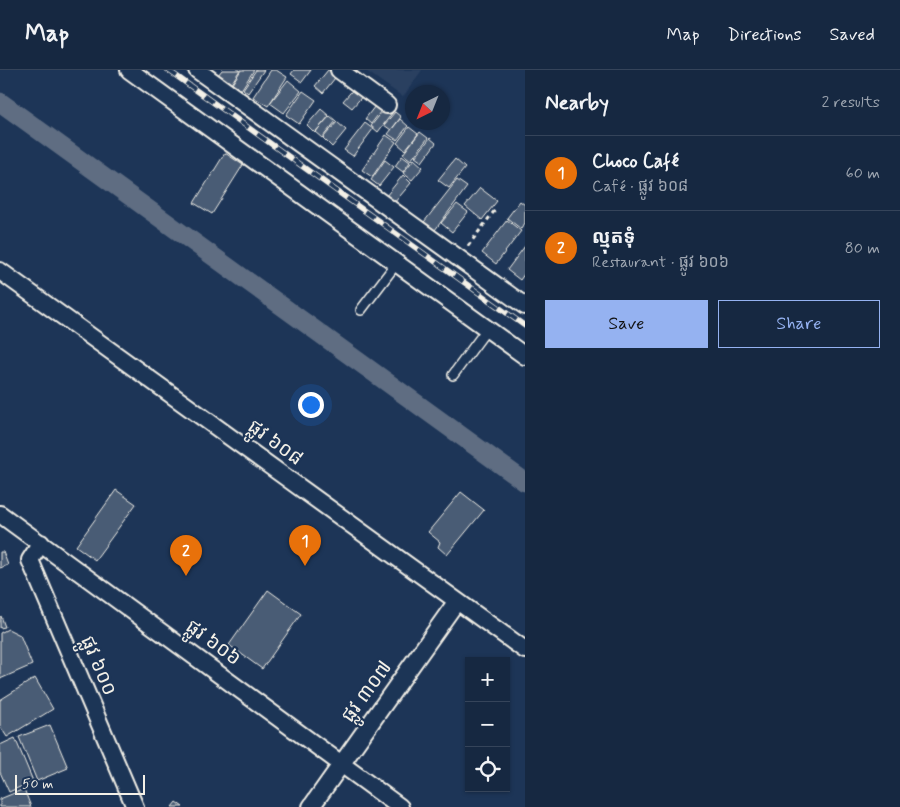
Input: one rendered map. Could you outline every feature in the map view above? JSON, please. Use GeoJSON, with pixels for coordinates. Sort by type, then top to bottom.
{"type":"FeatureCollection","features":[{"type":"Feature","properties":{"kind":"street"},"geometry":{"type":"LineString","coordinates":[[129,70],[525,356]]}},
{"type":"Feature","properties":{"kind":"street"},"geometry":{"type":"LineString","coordinates":[[197,70],[525,306]]}},
{"type":"Feature","properties":{"kind":"street"},"geometry":{"type":"LineString","coordinates":[[339,70],[387,105]]}},
{"type":"Feature","properties":{"kind":"street","name":"ផ្លូវ ៦០៨"},"geometry":{"type":"LineString","coordinates":[[0,271],[525,650]]}},
{"type":"Feature","properties":{"kind":"street","name":"ផ្លូវ ៦០៦"},"geometry":{"type":"LineString","coordinates":[[0,514],[400,807]]}},
{"type":"Feature","properties":{"kind":"street","name":"ផ្លូវ ៦០០"},"geometry":{"type":"LineString","coordinates":[[41,543],[30,560],[135,807]]}},
{"type":"Feature","properties":{"kind":"street","name":"ផ្លូវ ៣០៧"},"geometry":{"type":"LineString","coordinates":[[311,807],[457,601]]}},
{"type":"Feature","properties":{"kind":"lane"},"geometry":{"type":"LineString","coordinates":[[361,310],[396,264]]}},
{"type":"Feature","properties":{"kind":"lane"},"geometry":{"type":"LineString","coordinates":[[453,375],[487,329]]}},
{"type":"Feature","properties":{"kind":"path"},"geometry":{"type":"LineString","coordinates":[[459,258],[495,210]]}},
{"type":"Feature","properties":{"kind":"shaded area"},"geometry":{"type":"Polygon","coordinates":[[[365,70],[422,70],[411,85],[405,85],[405,94],[403,97],[365,70]]]}},
{"type":"Feature","properties":{"kind":"building"},"geometry":{"type":"Polygon","coordinates":[[[222,70],[240,70],[231,84],[218,75],[222,70]]]}},
{"type":"Feature","properties":{"kind":"building"},"geometry":{"type":"Polygon","coordinates":[[[241,70],[254,70],[241,90],[232,84],[241,70]]]}},
{"type":"Feature","properties":{"kind":"building"},"geometry":{"type":"Polygon","coordinates":[[[256,70],[264,70],[248,93],[243,89],[256,70]]]}},
{"type":"Feature","properties":{"kind":"building"},"geometry":{"type":"Polygon","coordinates":[[[271,70],[276,70],[287,77],[268,106],[253,97],[271,70]]]}},
{"type":"Feature","properties":{"kind":"building"},"geometry":{"type":"Polygon","coordinates":[[[294,70],[311,70],[302,82],[291,74],[294,70]]]}},
{"type":"Feature","properties":{"kind":"building"},"geometry":{"type":"Polygon","coordinates":[[[328,70],[336,70],[339,73],[323,93],[315,86],[328,70]]]}},
{"type":"Feature","properties":{"kind":"building"},"geometry":{"type":"Polygon","coordinates":[[[288,80],[301,91],[284,113],[270,103],[288,80]]]}},
{"type":"Feature","properties":{"kind":"building"},"geometry":{"type":"Polygon","coordinates":[[[356,86],[365,93],[352,108],[343,101],[356,86]]]}},
{"type":"Feature","properties":{"kind":"building"},"geometry":{"type":"Polygon","coordinates":[[[303,91],[316,100],[299,124],[286,115],[303,91]]]}},
{"type":"Feature","properties":{"kind":"building"},"geometry":{"type":"Polygon","coordinates":[[[378,102],[384,107],[371,124],[365,119],[378,102]]]}},
{"type":"Feature","properties":{"kind":"building"},"geometry":{"type":"Polygon","coordinates":[[[386,107],[393,112],[378,132],[371,126],[386,107]]]}},
{"type":"Feature","properties":{"kind":"building"},"geometry":{"type":"Polygon","coordinates":[[[321,109],[329,116],[315,133],[307,125],[321,109]]]}},
{"type":"Feature","properties":{"kind":"building"},"geometry":{"type":"Polygon","coordinates":[[[395,112],[401,117],[391,130],[384,125],[395,112]]]}},
{"type":"Feature","properties":{"kind":"building"},"geometry":{"type":"Polygon","coordinates":[[[330,116],[336,121],[322,138],[315,132],[330,116]]]}},
{"type":"Feature","properties":{"kind":"building"},"geometry":{"type":"Polygon","coordinates":[[[400,119],[405,123],[405,130],[397,140],[388,134],[400,119]]]}},
{"type":"Feature","properties":{"kind":"building"},"geometry":{"type":"Polygon","coordinates":[[[337,122],[346,130],[332,147],[323,138],[337,122]]]}},
{"type":"Feature","properties":{"kind":"building"},"geometry":{"type":"Polygon","coordinates":[[[365,123],[373,129],[353,156],[344,150],[365,123]]]}},
{"type":"Feature","properties":{"kind":"building"},"geometry":{"type":"Polygon","coordinates":[[[407,130],[413,130],[418,134],[405,150],[397,143],[407,130]]]}},
{"type":"Feature","properties":{"kind":"building"},"geometry":{"type":"Polygon","coordinates":[[[420,132],[428,138],[411,160],[403,154],[420,132]]]}},
{"type":"Feature","properties":{"kind":"building"},"geometry":{"type":"Polygon","coordinates":[[[386,135],[396,142],[372,177],[362,170],[386,135]]]}},
{"type":"Feature","properties":{"kind":"building"},"geometry":{"type":"Polygon","coordinates":[[[430,138],[436,143],[422,162],[415,157],[430,138]]]}},
{"type":"Feature","properties":{"kind":"building"},"geometry":{"type":"Polygon","coordinates":[[[225,153],[243,165],[212,214],[194,203],[225,153]]]}},
{"type":"Feature","properties":{"kind":"building"},"geometry":{"type":"Polygon","coordinates":[[[402,156],[410,162],[403,172],[395,166],[402,156]]]}},
{"type":"Feature","properties":{"kind":"building"},"geometry":{"type":"Polygon","coordinates":[[[414,159],[423,167],[412,180],[403,173],[414,159]]]}},
{"type":"Feature","properties":{"kind":"building"},"geometry":{"type":"Polygon","coordinates":[[[455,159],[465,168],[449,188],[438,180],[455,159]]]}},
{"type":"Feature","properties":{"kind":"building"},"geometry":{"type":"Polygon","coordinates":[[[385,160],[394,167],[379,186],[371,180],[385,160]]]}},
{"type":"Feature","properties":{"kind":"building"},"geometry":{"type":"Polygon","coordinates":[[[403,175],[411,183],[394,203],[386,196],[403,175]]]}},
{"type":"Feature","properties":{"kind":"building"},"geometry":{"type":"Polygon","coordinates":[[[457,180],[467,187],[435,230],[424,222],[457,180]]]}},
{"type":"Feature","properties":{"kind":"building"},"geometry":{"type":"Polygon","coordinates":[[[480,188],[497,201],[482,220],[465,206],[480,188]]]}},
{"type":"Feature","properties":{"kind":"building"},"geometry":{"type":"Polygon","coordinates":[[[520,201],[525,205],[525,223],[521,229],[507,218],[520,201]]]}},
{"type":"Feature","properties":{"kind":"building"},"geometry":{"type":"Polygon","coordinates":[[[457,204],[468,212],[452,232],[441,223],[457,204]]]}},
{"type":"Feature","properties":{"kind":"building"},"geometry":{"type":"Polygon","coordinates":[[[507,220],[521,231],[496,264],[482,253],[507,220]]]}},
{"type":"Feature","properties":{"kind":"building"},"geometry":{"type":"Polygon","coordinates":[[[525,246],[525,273],[520,280],[507,270],[525,246]]]}},
{"type":"Feature","properties":{"kind":"building"},"geometry":{"type":"Polygon","coordinates":[[[116,490],[136,504],[95,560],[76,546],[116,490]]]}},
{"type":"Feature","properties":{"kind":"building"},"geometry":{"type":"Polygon","coordinates":[[[461,492],[484,510],[447,555],[438,547],[440,542],[428,532],[461,492]]]}},
{"type":"Feature","properties":{"kind":"building"},"geometry":{"type":"Polygon","coordinates":[[[0,552],[3,552],[8,565],[0,568],[0,552]]]}},
{"type":"Feature","properties":{"kind":"building"},"geometry":{"type":"Polygon","coordinates":[[[268,590],[301,614],[262,669],[229,645],[268,590]]]}},
{"type":"Feature","properties":{"kind":"building"},"geometry":{"type":"Polygon","coordinates":[[[0,617],[5,627],[0,628],[0,617]]]}},
{"type":"Feature","properties":{"kind":"building"},"geometry":{"type":"Polygon","coordinates":[[[8,629],[20,635],[32,665],[0,679],[0,633],[8,629]]]}},
{"type":"Feature","properties":{"kind":"building"},"geometry":{"type":"Polygon","coordinates":[[[35,678],[53,709],[7,737],[0,726],[0,700],[35,678]]]}},
{"type":"Feature","properties":{"kind":"building"},"geometry":{"type":"Polygon","coordinates":[[[50,725],[68,768],[37,781],[19,737],[50,725]]]}},
{"type":"Feature","properties":{"kind":"building"},"geometry":{"type":"Polygon","coordinates":[[[15,738],[33,781],[9,792],[0,772],[0,745],[15,738]]]}},
{"type":"Feature","properties":{"kind":"building"},"geometry":{"type":"Polygon","coordinates":[[[24,789],[31,807],[0,807],[0,799],[24,789]]]}},
{"type":"Feature","properties":{"kind":"building"},"geometry":{"type":"Polygon","coordinates":[[[176,802],[183,807],[172,807],[176,802]]]}},
{"type":"Feature","properties":{"kind":"waterway"},"geometry":{"type":"LineString","coordinates":[[0,102],[525,482]]}},
{"type":"Feature","properties":{"kind":"railway"},"geometry":{"type":"LineString","coordinates":[[168,70],[525,326]]}},
{"type":"Feature","properties":{"kind":"place","name":"Choco Café"},"geometry":{"type":"Point","coordinates":[305,566]}},
{"type":"Feature","properties":{"kind":"place","name":"ល្មុតទុំ"},"geometry":{"type":"Point","coordinates":[186,576]}}]}
